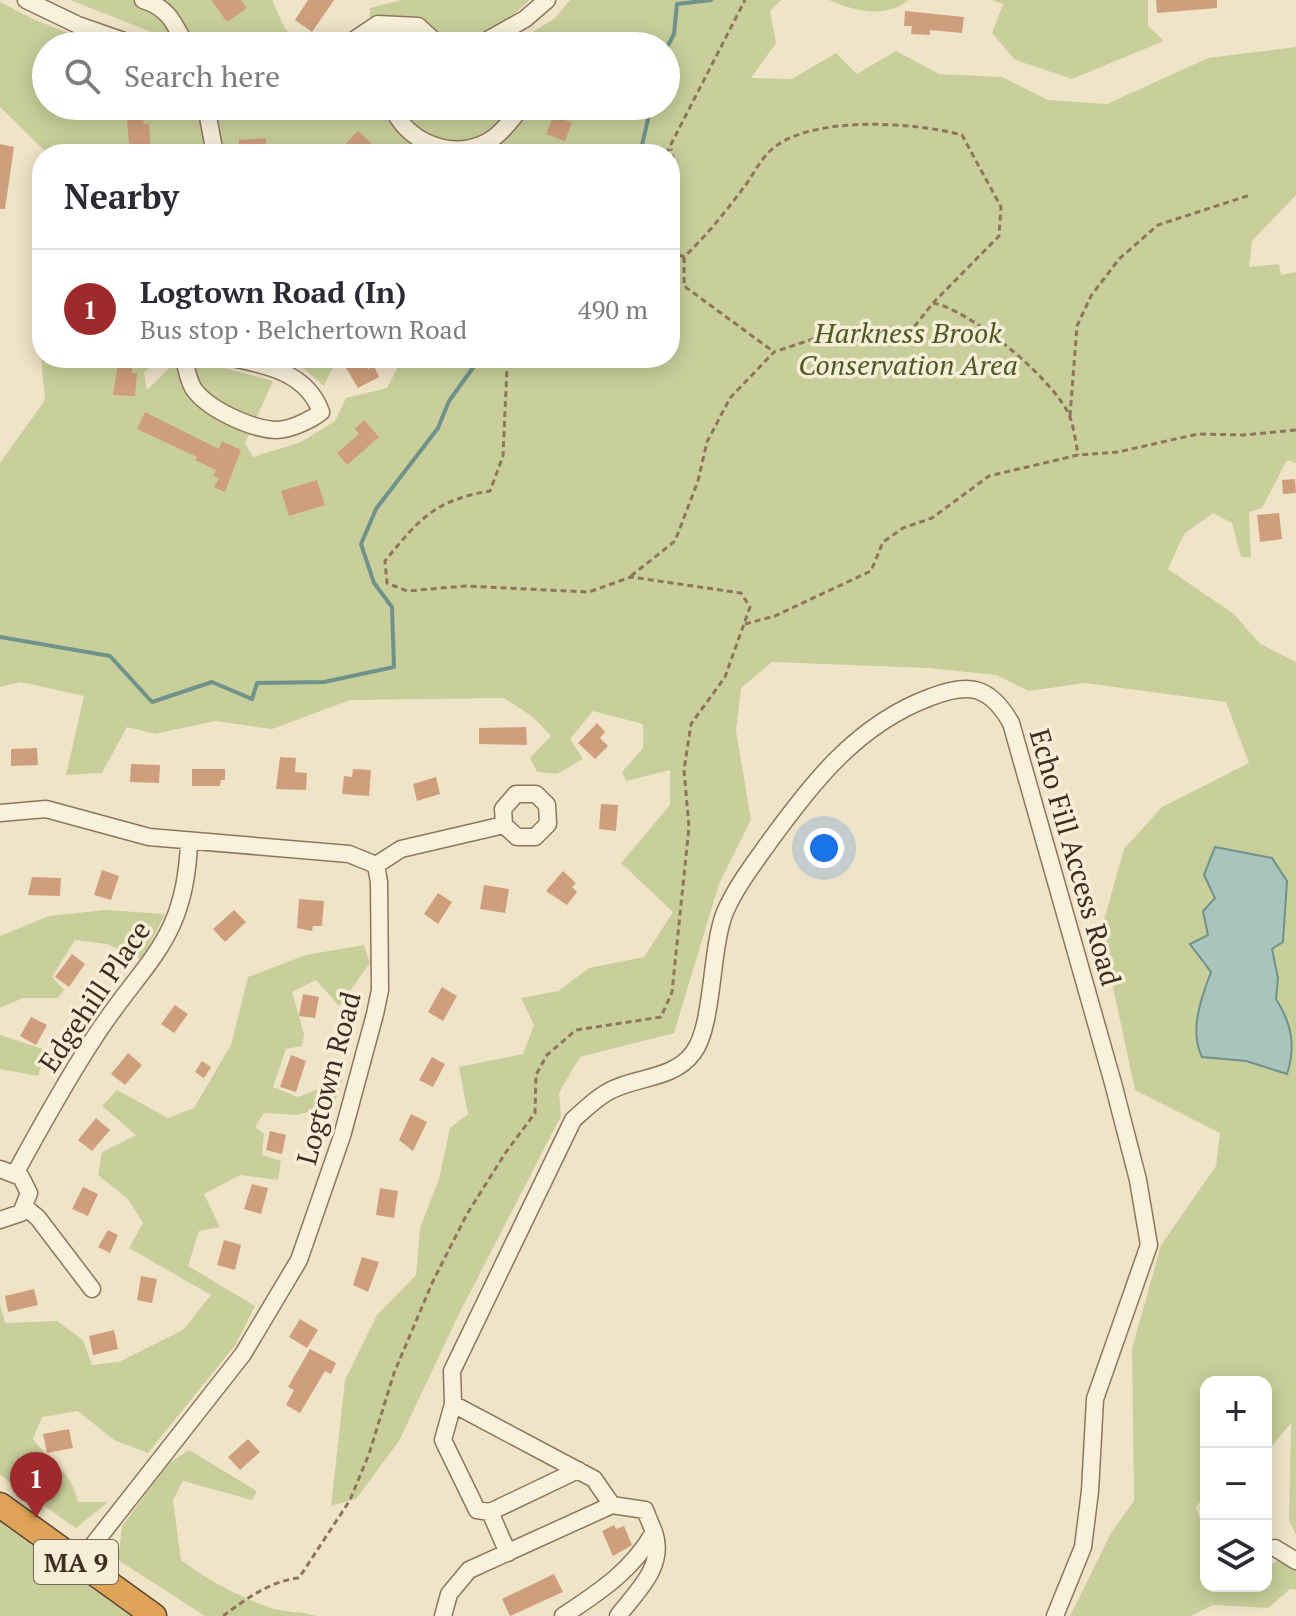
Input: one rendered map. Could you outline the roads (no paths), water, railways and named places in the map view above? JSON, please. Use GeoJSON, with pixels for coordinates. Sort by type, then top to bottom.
{"type":"FeatureCollection","features":[{"type":"Feature","properties":{"kind":"highway","name":"MA 9"},"geometry":{"type":"LineString","coordinates":[[0,1505],[154,1616]]}},
{"type":"Feature","properties":{"kind":"street"},"geometry":{"type":"LineString","coordinates":[[26,0],[57,7],[109,32]]}},
{"type":"Feature","properties":{"kind":"street"},"geometry":{"type":"LineString","coordinates":[[143,0],[161,5],[170,14],[179,32]]}},
{"type":"Feature","properties":{"kind":"street"},"geometry":{"type":"LineString","coordinates":[[512,32],[547,0]]}},
{"type":"Feature","properties":{"kind":"street"},"geometry":{"type":"LineString","coordinates":[[366,32],[378,24],[418,26],[425,32]]}},
{"type":"Feature","properties":{"kind":"street"},"geometry":{"type":"LineString","coordinates":[[209,120],[213,144]]}},
{"type":"Feature","properties":{"kind":"street"},"geometry":{"type":"LineString","coordinates":[[397,120],[399,125],[421,140],[433,144]]}},
{"type":"Feature","properties":{"kind":"street"},"geometry":{"type":"LineString","coordinates":[[481,144],[510,120]]}},
{"type":"Feature","properties":{"kind":"street"},"geometry":{"type":"LineString","coordinates":[[187,368],[193,387],[203,398],[255,424],[277,430],[312,419],[321,412],[317,399],[288,373],[275,368]]}},
{"type":"Feature","properties":{"kind":"street","name":"Echo Fill Access Road"},"geometry":{"type":"LineString","coordinates":[[490,1512],[477,1510],[443,1440],[453,1404],[452,1371],[573,1120],[607,1092],[674,1069],[694,1052],[705,1020],[713,952],[725,913],[740,883],[826,768],[889,717],[917,702],[957,688],[979,689],[1002,707],[1011,723],[1113,1083],[1138,1180],[1149,1245],[1095,1399],[1090,1491],[1083,1547],[1055,1616]]}},
{"type":"Feature","properties":{"kind":"street"},"geometry":{"type":"LineString","coordinates":[[0,813],[46,809],[124,832],[189,841],[349,854],[376,865],[401,849],[504,825]]}},
{"type":"Feature","properties":{"kind":"street","name":"Edgehill Place"},"geometry":{"type":"LineString","coordinates":[[25,1207],[28,1190],[8,1171],[86,1051],[173,927],[188,882],[189,841]]}},
{"type":"Feature","properties":{"kind":"street","name":"Logtown Road"},"geometry":{"type":"LineString","coordinates":[[78,1564],[243,1354],[299,1260],[342,1136],[375,1014],[381,956],[376,865]]}},
{"type":"Feature","properties":{"kind":"street"},"geometry":{"type":"LineString","coordinates":[[0,1220],[15,1218],[25,1207],[38,1218],[92,1289]]}},
{"type":"Feature","properties":{"kind":"street"},"geometry":{"type":"LineString","coordinates":[[453,1404],[594,1479],[612,1505]]}},
{"type":"Feature","properties":{"kind":"street"},"geometry":{"type":"LineString","coordinates":[[508,1553],[490,1512],[578,1470]]}},
{"type":"Feature","properties":{"kind":"street"},"geometry":{"type":"LineString","coordinates":[[443,1616],[449,1594],[469,1570],[612,1505],[645,1510],[658,1544],[655,1565],[618,1616]]}},
{"type":"Feature","properties":{"kind":"street"},"geometry":{"type":"LineString","coordinates":[[563,1616],[612,1584],[642,1552],[654,1532]]}},
{"type":"Feature","properties":{"kind":"street"},"geometry":{"type":"LineString","coordinates":[[1275,1548],[1296,1561]]}},
{"type":"Feature","properties":{"kind":"water"},"geometry":{"type":"Polygon","coordinates":[[[1215,847],[1272,858],[1287,881],[1283,942],[1272,949],[1278,978],[1276,999],[1291,1035],[1287,1074],[1246,1061],[1202,1057],[1198,1047],[1198,1014],[1211,972],[1190,944],[1208,935],[1203,911],[1215,898],[1204,875],[1215,847]]]}},
{"type":"Feature","properties":{"kind":"waterway"},"geometry":{"type":"LineString","coordinates":[[674,32],[677,4],[711,0]]}},
{"type":"Feature","properties":{"kind":"waterway"},"geometry":{"type":"LineString","coordinates":[[642,144],[648,120]]}},
{"type":"Feature","properties":{"kind":"waterway"},"geometry":{"type":"LineString","coordinates":[[0,637],[110,656],[152,702],[212,682],[252,699],[257,683],[324,682],[394,667],[392,607],[374,583],[361,544],[376,509],[438,428],[449,401],[473,368]]}},
{"type":"Feature","properties":{"kind":"place","name":"Logtown Road (In)"},"geometry":{"type":"Point","coordinates":[36,1518]}},
{"type":"Feature","properties":{"kind":"park label","name":"Harkness Brook Conservation Area"},"geometry":{"type":"Point","coordinates":[908,348]}}]}
